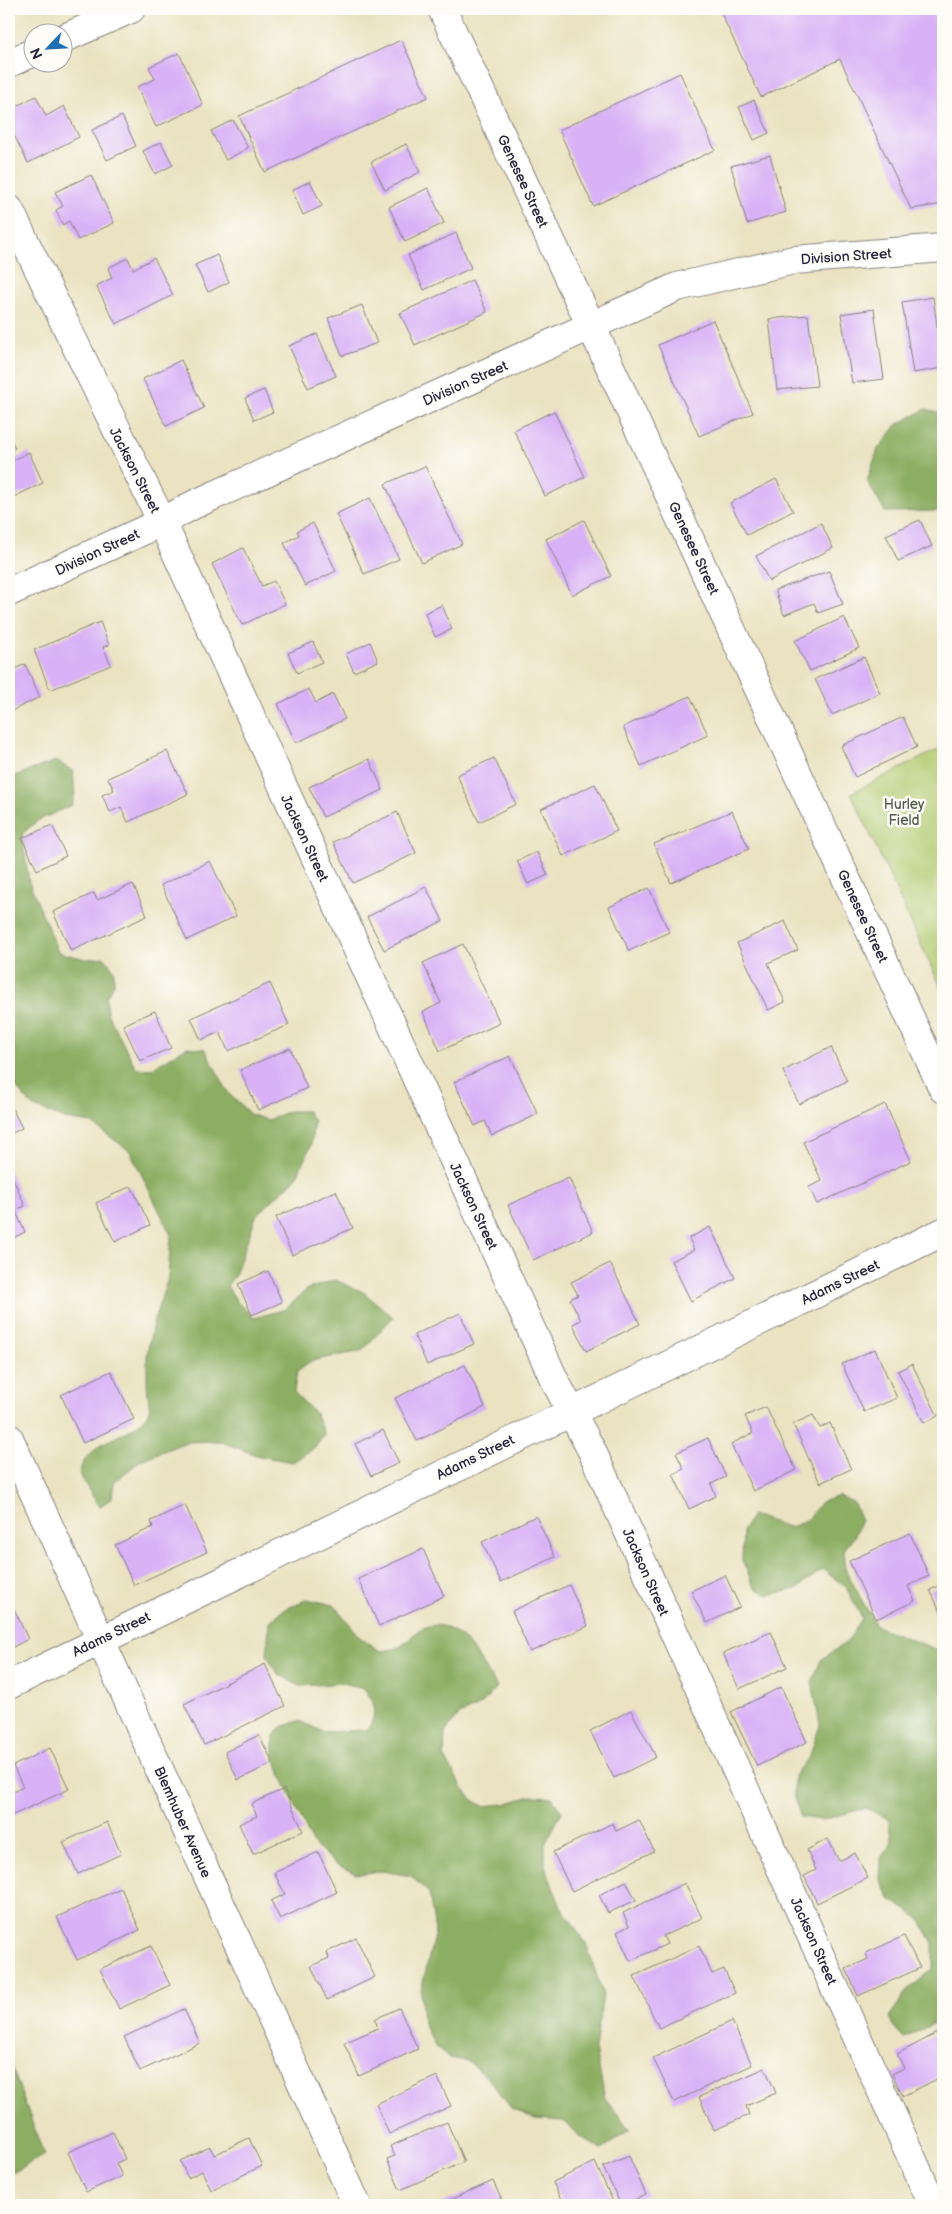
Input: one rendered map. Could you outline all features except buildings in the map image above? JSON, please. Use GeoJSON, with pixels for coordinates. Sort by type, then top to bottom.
{"type":"FeatureCollection","features":[{"type":"Feature","properties":{"kind":"street"},"geometry":{"type":"LineString","coordinates":[[72,35],[131,9]]}},
{"type":"Feature","properties":{"kind":"street","name":"Genesee Street"},"geometry":{"type":"LineString","coordinates":[[442,9],[591,326],[943,1089]]}},
{"type":"Feature","properties":{"kind":"street"},"geometry":{"type":"LineString","coordinates":[[9,63],[22,57]]}},
{"type":"Feature","properties":{"kind":"street","name":"Jackson Street"},"geometry":{"type":"LineString","coordinates":[[9,209],[162,522],[554,1379],[592,1451],[933,2205]]}},
{"type":"Feature","properties":{"kind":"street","name":"Division Street"},"geometry":{"type":"LineString","coordinates":[[9,592],[162,522],[193,505],[677,287],[785,262],[943,248]]}},
{"type":"Feature","properties":{"kind":"street","name":"Adams Street"},"geometry":{"type":"LineString","coordinates":[[9,1684],[943,1232]]}},
{"type":"Feature","properties":{"kind":"street","name":"Blemhuber Avenue"},"geometry":{"type":"LineString","coordinates":[[9,1438],[357,2205]]}},
{"type":"Feature","properties":{"kind":"green space"},"geometry":{"type":"Polygon","coordinates":[[[926,409],[943,414],[943,511],[885,512],[867,481],[878,449],[898,424],[926,409]]]}},
{"type":"Feature","properties":{"kind":"green space","name":"Hurley Field"},"geometry":{"type":"Polygon","coordinates":[[[943,747],[943,992],[851,793],[943,747]]]}},
{"type":"Feature","properties":{"kind":"green space"},"geometry":{"type":"Polygon","coordinates":[[[56,761],[73,771],[75,793],[72,805],[37,821],[22,834],[29,882],[58,952],[86,959],[104,957],[114,970],[114,984],[106,997],[107,1013],[136,1068],[151,1069],[187,1047],[205,1049],[229,1094],[251,1115],[268,1120],[289,1111],[307,1111],[314,1121],[311,1145],[296,1178],[256,1216],[235,1275],[227,1286],[238,1303],[254,1318],[286,1309],[307,1289],[335,1280],[363,1292],[393,1317],[362,1351],[311,1361],[297,1371],[294,1392],[315,1413],[324,1434],[315,1447],[293,1462],[259,1456],[218,1441],[186,1442],[141,1460],[114,1482],[112,1498],[99,1507],[79,1473],[92,1451],[131,1429],[150,1411],[147,1386],[147,1354],[153,1323],[168,1278],[171,1235],[130,1151],[91,1123],[65,1119],[32,1106],[16,1087],[13,1041],[9,1021],[9,778],[56,761]]]}},
{"type":"Feature","properties":{"kind":"green space"},"geometry":{"type":"Polygon","coordinates":[[[839,1496],[853,1502],[861,1520],[854,1537],[844,1550],[846,1571],[876,1626],[943,1652],[943,2019],[904,2038],[893,2026],[889,2017],[908,1990],[933,1969],[933,1943],[919,1918],[891,1900],[880,1879],[881,1858],[892,1842],[888,1819],[866,1808],[821,1820],[801,1817],[794,1798],[794,1776],[810,1755],[820,1725],[812,1682],[821,1660],[848,1641],[862,1618],[846,1587],[822,1569],[797,1589],[767,1595],[754,1587],[742,1560],[743,1530],[752,1515],[791,1528],[809,1518],[821,1502],[839,1496]]]}},
{"type":"Feature","properties":{"kind":"green space"},"geometry":{"type":"Polygon","coordinates":[[[307,1599],[334,1605],[362,1639],[380,1651],[402,1646],[419,1630],[432,1625],[444,1627],[455,1632],[475,1653],[497,1687],[481,1705],[459,1715],[445,1733],[444,1756],[463,1789],[473,1800],[483,1806],[504,1804],[531,1796],[552,1797],[562,1812],[545,1844],[545,1866],[560,1905],[586,1943],[603,1995],[595,2049],[605,2098],[630,2130],[601,2150],[577,2134],[563,2121],[535,2119],[511,2108],[488,2078],[468,2061],[449,2058],[436,2048],[423,2023],[421,1991],[435,1931],[429,1893],[411,1876],[382,1871],[356,1874],[336,1864],[313,1844],[280,1772],[274,1754],[274,1735],[282,1727],[299,1721],[324,1732],[366,1730],[370,1725],[374,1711],[366,1690],[344,1683],[299,1686],[278,1674],[267,1656],[269,1622],[282,1611],[307,1599]]]}},
{"type":"Feature","properties":{"kind":"green space"},"geometry":{"type":"Polygon","coordinates":[[[9,2059],[44,2155],[9,2175],[9,2059]]]}}]}
